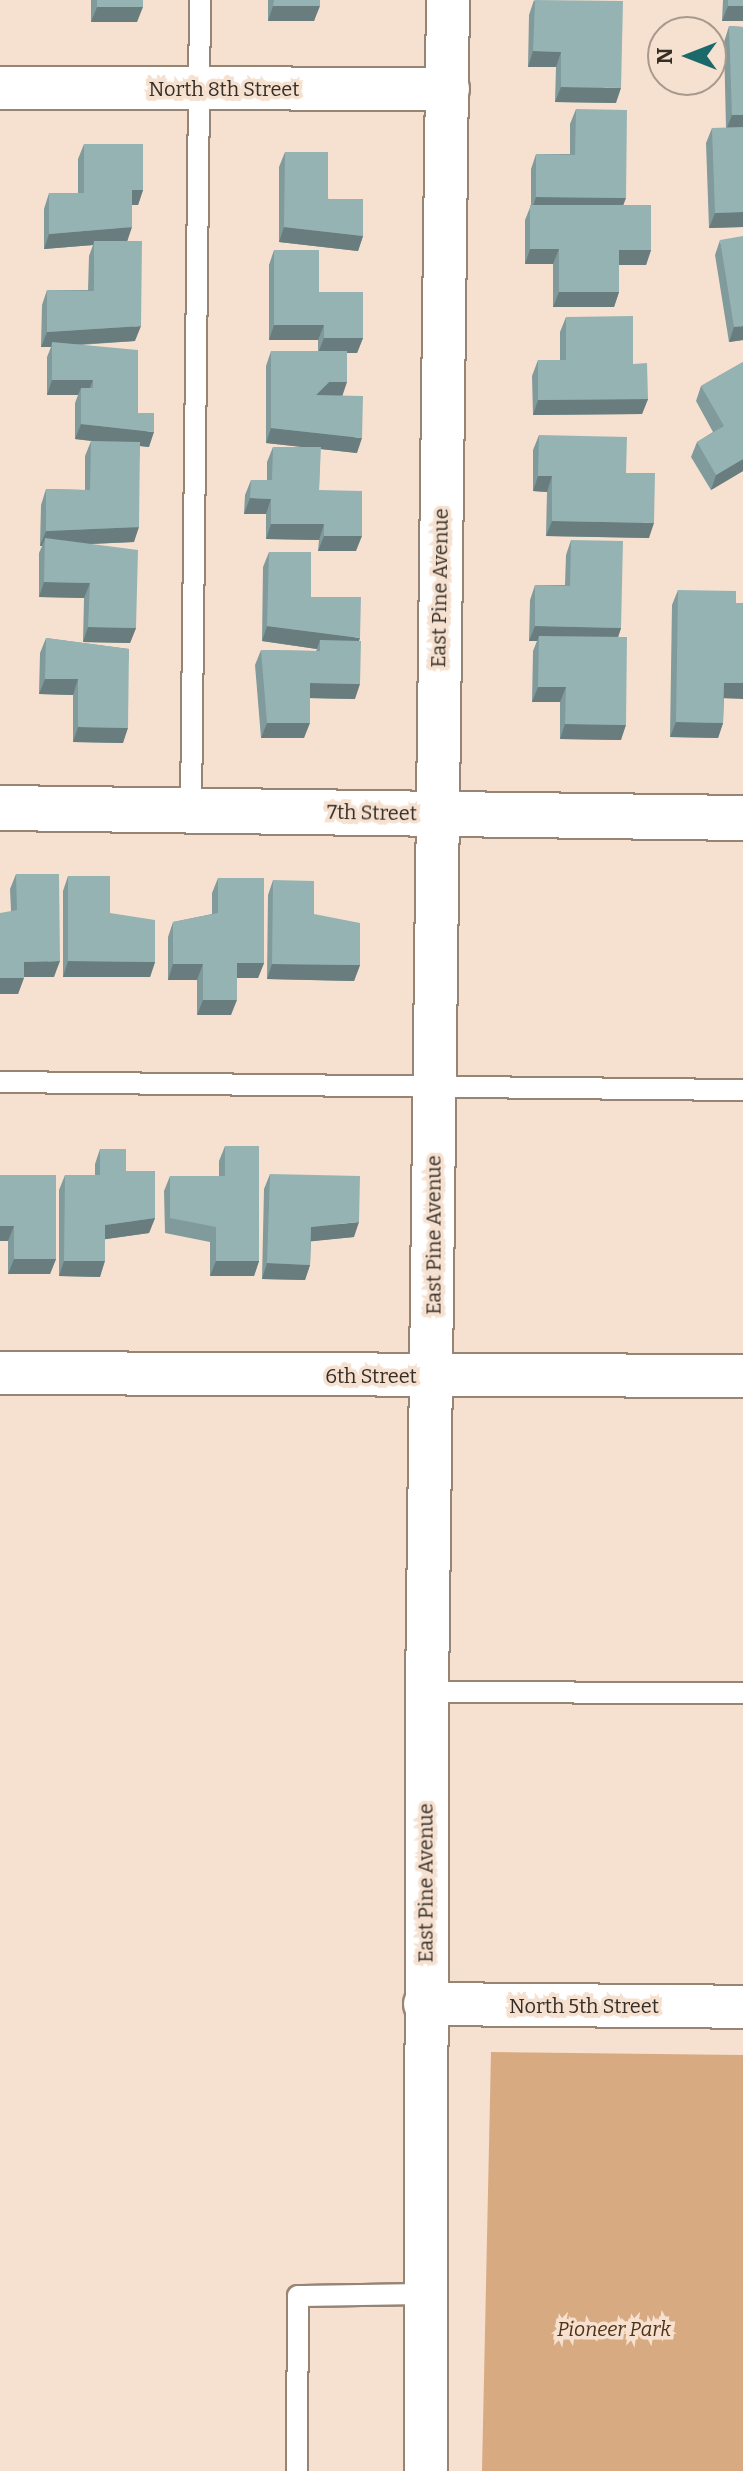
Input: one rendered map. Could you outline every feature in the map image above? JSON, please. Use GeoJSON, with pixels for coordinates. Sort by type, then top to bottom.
{"type":"FeatureCollection","features":[{"type":"Feature","properties":{"kind":"street","name":"East Pine Avenue"},"geometry":{"type":"LineString","coordinates":[[426,2471],[427,1692],[448,0]]}},
{"type":"Feature","properties":{"kind":"street","name":"North 8th Street"},"geometry":{"type":"LineString","coordinates":[[0,88],[448,89]]}},
{"type":"Feature","properties":{"kind":"street","name":"7th Street"},"geometry":{"type":"LineString","coordinates":[[0,808],[743,818]]}},
{"type":"Feature","properties":{"kind":"street","name":"6th Street"},"geometry":{"type":"LineString","coordinates":[[0,1373],[743,1376]]}},
{"type":"Feature","properties":{"kind":"street","name":"North 5th Street"},"geometry":{"type":"LineString","coordinates":[[425,2004],[743,2007]]}},
{"type":"Feature","properties":{"kind":"lane"},"geometry":{"type":"LineString","coordinates":[[191,809],[200,0]]}},
{"type":"Feature","properties":{"kind":"lane"},"geometry":{"type":"LineString","coordinates":[[0,1082],[743,1090]]}},
{"type":"Feature","properties":{"kind":"lane"},"geometry":{"type":"LineString","coordinates":[[427,1692],[743,1693]]}},
{"type":"Feature","properties":{"kind":"lane"},"geometry":{"type":"LineString","coordinates":[[297,2471],[298,2296],[425,2294]]}},
{"type":"Feature","properties":{"kind":"green space","name":"Pioneer Park"},"geometry":{"type":"Polygon","coordinates":[[[491,2052],[743,2055],[743,2471],[482,2471],[491,2052]]]}},
{"type":"Feature","properties":{"kind":"building"},"geometry":{"type":"Polygon","coordinates":[[[97,0],[143,0],[143,7],[97,7],[97,0]]]}},
{"type":"Feature","properties":{"kind":"building"},"geometry":{"type":"Polygon","coordinates":[[[274,0],[320,0],[320,6],[273,6],[274,0]]]}},
{"type":"Feature","properties":{"kind":"building"},"geometry":{"type":"Polygon","coordinates":[[[535,0],[623,1],[621,88],[561,87],[561,52],[533,51],[535,0]]]}},
{"type":"Feature","properties":{"kind":"building"},"geometry":{"type":"Polygon","coordinates":[[[728,0],[743,0],[743,6],[728,6],[728,0]]]}},
{"type":"Feature","properties":{"kind":"building"},"geometry":{"type":"Polygon","coordinates":[[[729,26],[743,27],[743,115],[732,115],[729,26]]]}},
{"type":"Feature","properties":{"kind":"building"},"geometry":{"type":"Polygon","coordinates":[[[576,109],[627,110],[626,198],[536,197],[536,154],[575,155],[576,109]]]}},
{"type":"Feature","properties":{"kind":"building"},"geometry":{"type":"Polygon","coordinates":[[[743,127],[743,212],[715,213],[712,128],[743,127]]]}},
{"type":"Feature","properties":{"kind":"building"},"geometry":{"type":"Polygon","coordinates":[[[84,144],[143,144],[143,190],[132,190],[132,227],[49,234],[49,193],[84,193],[84,144]]]}},
{"type":"Feature","properties":{"kind":"building"},"geometry":{"type":"Polygon","coordinates":[[[285,152],[328,152],[328,199],[363,199],[363,236],[284,227],[285,152]]]}},
{"type":"Feature","properties":{"kind":"building"},"geometry":{"type":"Polygon","coordinates":[[[530,205],[651,205],[651,250],[619,250],[619,292],[559,292],[559,249],[530,249],[530,205]]]}},
{"type":"Feature","properties":{"kind":"building"},"geometry":{"type":"Polygon","coordinates":[[[743,236],[743,326],[734,327],[720,240],[743,236]]]}},
{"type":"Feature","properties":{"kind":"building"},"geometry":{"type":"Polygon","coordinates":[[[94,241],[142,241],[141,326],[47,332],[47,290],[94,291],[94,241]]]}},
{"type":"Feature","properties":{"kind":"building"},"geometry":{"type":"Polygon","coordinates":[[[274,250],[319,250],[319,292],[363,292],[363,338],[324,338],[324,325],[274,325],[274,250]]]}},
{"type":"Feature","properties":{"kind":"building"},"geometry":{"type":"Polygon","coordinates":[[[633,316],[633,364],[647,363],[648,399],[538,400],[538,360],[566,360],[566,317],[633,316]]]}},
{"type":"Feature","properties":{"kind":"building"},"geometry":{"type":"Polygon","coordinates":[[[52,342],[138,350],[138,413],[154,413],[154,432],[81,424],[81,388],[93,388],[93,380],[52,380],[52,342]]]}},
{"type":"Feature","properties":{"kind":"building"},"geometry":{"type":"Polygon","coordinates":[[[271,351],[347,351],[347,382],[329,382],[316,395],[363,396],[362,438],[271,428],[271,351]]]}},
{"type":"Feature","properties":{"kind":"building"},"geometry":{"type":"Polygon","coordinates":[[[743,362],[743,459],[716,475],[697,442],[724,426],[701,386],[743,362]]]}},
{"type":"Feature","properties":{"kind":"building"},"geometry":{"type":"Polygon","coordinates":[[[539,435],[627,437],[626,473],[655,473],[654,523],[552,521],[552,476],[538,476],[539,435]]]}},
{"type":"Feature","properties":{"kind":"building"},"geometry":{"type":"Polygon","coordinates":[[[91,441],[140,442],[139,527],[46,531],[46,489],[90,490],[91,441]]]}},
{"type":"Feature","properties":{"kind":"building"},"geometry":{"type":"Polygon","coordinates":[[[273,447],[321,447],[319,490],[362,491],[362,536],[324,536],[324,524],[271,524],[271,499],[250,498],[251,480],[272,480],[273,447]]]}},
{"type":"Feature","properties":{"kind":"building"},"geometry":{"type":"Polygon","coordinates":[[[45,538],[138,550],[136,628],[88,627],[90,583],[44,582],[45,538]]]}},
{"type":"Feature","properties":{"kind":"building"},"geometry":{"type":"Polygon","coordinates":[[[571,540],[623,541],[621,628],[535,626],[535,585],[570,586],[571,540]]]}},
{"type":"Feature","properties":{"kind":"building"},"geometry":{"type":"Polygon","coordinates":[[[269,552],[311,552],[311,597],[361,597],[360,638],[267,626],[269,552]]]}},
{"type":"Feature","properties":{"kind":"building"},"geometry":{"type":"Polygon","coordinates":[[[678,590],[736,591],[736,603],[743,603],[743,683],[724,683],[723,723],[676,722],[678,590]]]}},
{"type":"Feature","properties":{"kind":"building"},"geometry":{"type":"Polygon","coordinates":[[[539,636],[627,637],[626,725],[565,724],[566,687],[538,687],[539,636]]]}},
{"type":"Feature","properties":{"kind":"building"},"geometry":{"type":"Polygon","coordinates":[[[46,638],[129,649],[128,728],[78,727],[78,679],[45,679],[46,638]]]}},
{"type":"Feature","properties":{"kind":"building"},"geometry":{"type":"Polygon","coordinates":[[[320,640],[361,641],[360,684],[310,683],[310,723],[267,723],[261,650],[320,651],[320,640]]]}},
{"type":"Feature","properties":{"kind":"building"},"geometry":{"type":"Polygon","coordinates":[[[16,874],[59,874],[60,961],[24,962],[24,978],[0,978],[0,913],[17,910],[16,874]]]}},
{"type":"Feature","properties":{"kind":"building"},"geometry":{"type":"Polygon","coordinates":[[[68,876],[110,876],[110,913],[155,920],[155,962],[68,961],[68,876]]]}},
{"type":"Feature","properties":{"kind":"building"},"geometry":{"type":"Polygon","coordinates":[[[218,878],[264,878],[264,963],[237,963],[237,1000],[203,1000],[203,964],[173,964],[173,922],[218,913],[218,878]]]}},
{"type":"Feature","properties":{"kind":"building"},"geometry":{"type":"Polygon","coordinates":[[[273,880],[314,881],[314,914],[360,923],[360,965],[272,964],[273,880]]]}},
{"type":"Feature","properties":{"kind":"building"},"geometry":{"type":"Polygon","coordinates":[[[225,1146],[259,1146],[259,1261],[216,1261],[216,1227],[170,1218],[170,1176],[225,1176],[225,1146]]]}},
{"type":"Feature","properties":{"kind":"building"},"geometry":{"type":"Polygon","coordinates":[[[100,1149],[126,1149],[126,1171],[155,1171],[155,1218],[105,1225],[105,1261],[64,1261],[65,1175],[100,1175],[100,1149]]]}},
{"type":"Feature","properties":{"kind":"building"},"geometry":{"type":"Polygon","coordinates":[[[270,1174],[360,1176],[359,1222],[311,1227],[310,1265],[267,1263],[270,1174]]]}},
{"type":"Feature","properties":{"kind":"building"},"geometry":{"type":"Polygon","coordinates":[[[0,1175],[56,1175],[56,1259],[14,1259],[14,1226],[0,1226],[0,1175]]]}}]}
